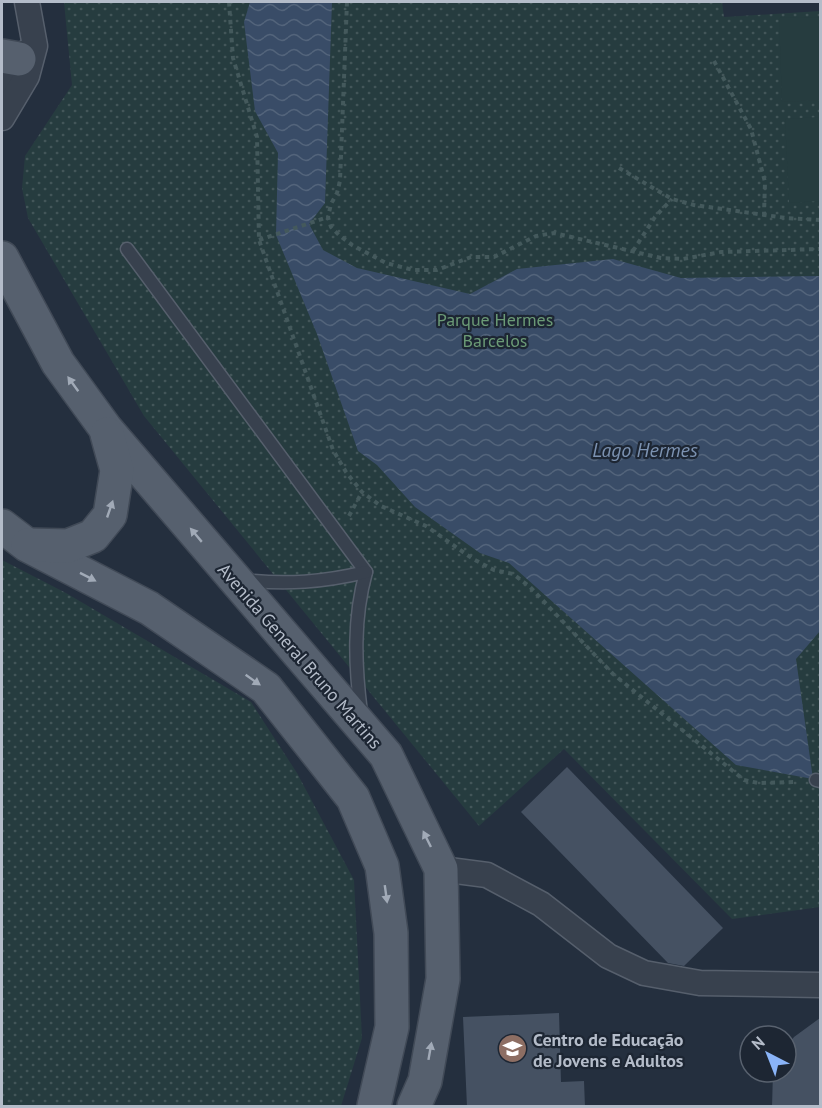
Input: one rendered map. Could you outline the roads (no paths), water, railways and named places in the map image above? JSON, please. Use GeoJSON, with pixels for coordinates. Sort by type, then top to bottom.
{"type":"FeatureCollection","features":[{"type":"Feature","properties":{"kind":"main road","name":"Avenida General Bruno Martins"},"geometry":{"type":"LineString","coordinates":[[2,258],[58,363],[106,429],[386,755],[441,869],[443,979],[425,1081],[414,1107]]}},
{"type":"Feature","properties":{"kind":"main road"},"geometry":{"type":"LineString","coordinates":[[14,535],[68,546],[93,536],[110,515],[117,470],[106,429]]}},
{"type":"Feature","properties":{"kind":"main road"},"geometry":{"type":"LineString","coordinates":[[14,535],[149,608],[266,688],[353,798],[382,866],[391,933],[392,1027],[374,1107]]}},
{"type":"Feature","properties":{"kind":"street"},"geometry":{"type":"LineString","coordinates":[[2,118],[27,76],[14,60],[27,2]]}},
{"type":"Feature","properties":{"kind":"street"},"geometry":{"type":"LineString","coordinates":[[441,869],[487,875],[542,904],[608,956],[645,973],[700,983],[820,986]]}},
{"type":"Feature","properties":{"kind":"lane"},"geometry":{"type":"LineString","coordinates":[[127,249],[366,572]]}},
{"type":"Feature","properties":{"kind":"lane"},"geometry":{"type":"LineString","coordinates":[[233,578],[297,584],[332,580],[366,572]]}},
{"type":"Feature","properties":{"kind":"lane"},"geometry":{"type":"LineString","coordinates":[[363,729],[355,671],[359,598],[366,572]]}},
{"type":"Feature","properties":{"kind":"water","name":"Lago Hermes"},"geometry":{"type":"Polygon","coordinates":[[[250,2],[332,2],[325,203],[309,224],[323,250],[357,268],[470,294],[517,269],[613,259],[681,278],[820,276],[820,631],[796,659],[813,779],[736,765],[509,563],[480,553],[415,507],[377,465],[358,451],[317,334],[276,235],[278,153],[255,111],[244,22],[250,2]]]}},
{"type":"Feature","properties":{"kind":"place","name":"Centro de Educação de Jovens e Adultos"},"geometry":{"type":"Point","coordinates":[512,1049]}},
{"type":"Feature","properties":{"kind":"park label","name":"Parque Hermes Barcelos"},"geometry":{"type":"Point","coordinates":[495,329]}}]}
